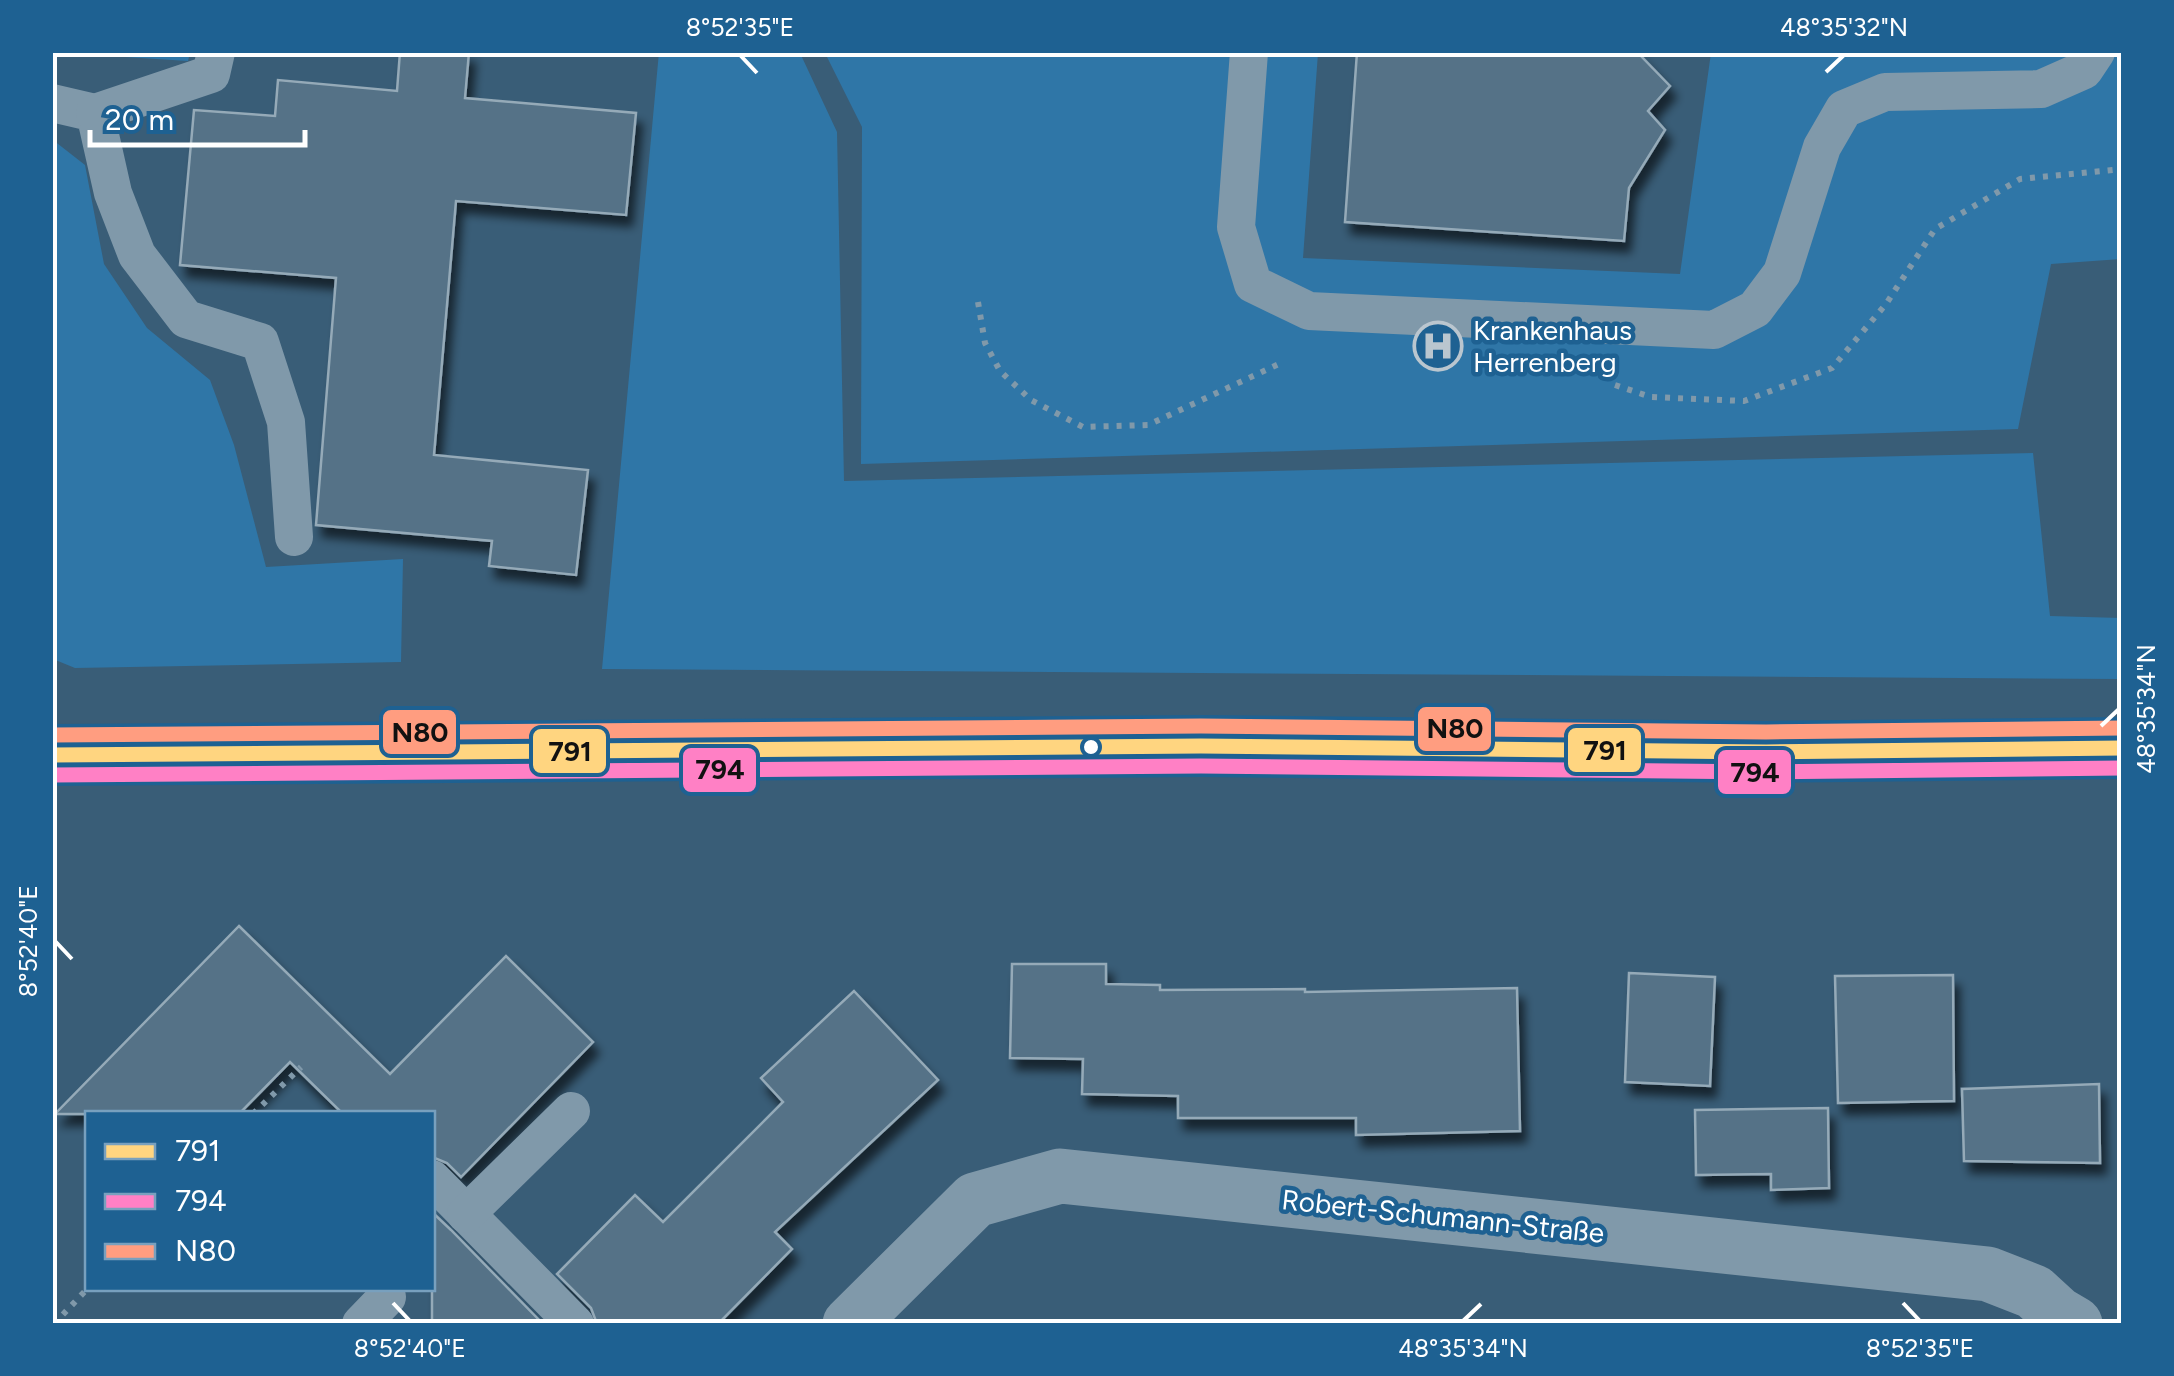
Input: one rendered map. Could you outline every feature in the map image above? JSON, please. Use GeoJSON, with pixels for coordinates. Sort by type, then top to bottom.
{"type":"FeatureCollection","features":[{"type":"Feature","properties":{"kind":"main road"},"geometry":{"type":"LineString","coordinates":[[52,755],[1201,746],[1766,752],[2122,748]]}},
{"type":"Feature","properties":{"kind":"street","name":"Robert-Schumann-Straße"},"geometry":{"type":"LineString","coordinates":[[850,1324],[975,1200],[1060,1176],[1988,1274],[2034,1292],[2074,1324]]}},
{"type":"Feature","properties":{"kind":"lane"},"geometry":{"type":"LineString","coordinates":[[52,103],[96,113],[211,74],[216,52]]}},
{"type":"Feature","properties":{"kind":"lane"},"geometry":{"type":"LineString","coordinates":[[1250,52],[1236,227],[1253,284],[1310,310],[1714,330],[1756,310],[1782,273],[1822,148],[1844,108],[1885,92],[2041,89],[2084,70],[2096,52]]}},
{"type":"Feature","properties":{"kind":"lane"},"geometry":{"type":"LineString","coordinates":[[96,113],[114,193],[136,255],[186,319],[260,342],[286,422],[294,536]]}},
{"type":"Feature","properties":{"kind":"lane"},"geometry":{"type":"LineString","coordinates":[[466,1214],[571,1110]]}},
{"type":"Feature","properties":{"kind":"lane"},"geometry":{"type":"LineString","coordinates":[[435,1183],[575,1324]]}},
{"type":"Feature","properties":{"kind":"path"},"geometry":{"type":"LineString","coordinates":[[256,1111],[301,1067]]}},
{"type":"Feature","properties":{"kind":"path"},"geometry":{"type":"LineString","coordinates":[[54,1324],[85,1291]]}},
{"type":"Feature","properties":{"kind":"shaded area"},"geometry":{"type":"Polygon","coordinates":[[[659,52],[800,53],[837,132],[844,481],[2033,453],[2050,616],[2121,618],[2121,679],[602,669],[659,52]]]}},
{"type":"Feature","properties":{"kind":"shaded area"},"geometry":{"type":"Polygon","coordinates":[[[62,53],[190,53],[188,61],[62,53]]]}},
{"type":"Feature","properties":{"kind":"shaded area","name":"Krankenhaus Herrenberg"},"geometry":{"type":"Polygon","coordinates":[[[825,53],[1318,53],[1303,258],[1680,274],[1711,53],[2121,53],[2121,259],[2051,264],[2018,429],[861,464],[862,127],[825,53]]]}},
{"type":"Feature","properties":{"kind":"shaded area"},"geometry":{"type":"Polygon","coordinates":[[[53,140],[85,165],[104,264],[147,328],[210,380],[234,445],[266,567],[403,559],[401,662],[75,668],[53,659],[53,140]]]}},
{"type":"Feature","properties":{"kind":"building"},"geometry":{"type":"Polygon","coordinates":[[[400,52],[469,52],[465,98],[636,113],[626,215],[456,201],[434,455],[588,470],[576,575],[489,566],[492,541],[316,525],[336,278],[180,265],[194,110],[275,116],[278,80],[397,91],[400,52]]]}},
{"type":"Feature","properties":{"kind":"building"},"geometry":{"type":"Polygon","coordinates":[[[1357,52],[1637,52],[1670,86],[1648,111],[1665,130],[1629,188],[1624,241],[1345,222],[1357,52]]]}},
{"type":"Feature","properties":{"kind":"building"},"geometry":{"type":"Polygon","coordinates":[[[239,926],[390,1074],[506,956],[593,1042],[461,1177],[447,1163],[435,1158],[435,1111],[340,1111],[290,1062],[242,1111],[55,1114],[239,926]]]}},
{"type":"Feature","properties":{"kind":"building"},"geometry":{"type":"Polygon","coordinates":[[[1012,964],[1106,964],[1106,984],[1160,985],[1160,990],[1517,988],[1520,1131],[1356,1135],[1356,1118],[1178,1118],[1178,1096],[1082,1094],[1083,1059],[1010,1058],[1012,964]]]}},
{"type":"Feature","properties":{"kind":"building"},"geometry":{"type":"Polygon","coordinates":[[[1629,973],[1715,977],[1710,1086],[1625,1082],[1629,973]]]}},
{"type":"Feature","properties":{"kind":"building"},"geometry":{"type":"Polygon","coordinates":[[[1953,975],[1954,1101],[1838,1103],[1835,976],[1953,975]]]}},
{"type":"Feature","properties":{"kind":"building"},"geometry":{"type":"Polygon","coordinates":[[[854,991],[938,1080],[775,1232],[792,1249],[718,1324],[597,1324],[591,1308],[557,1274],[635,1195],[663,1222],[783,1102],[761,1078],[854,991]]]}},
{"type":"Feature","properties":{"kind":"building"},"geometry":{"type":"Polygon","coordinates":[[[2099,1084],[2100,1163],[1964,1161],[1962,1089],[2099,1084]]]}},
{"type":"Feature","properties":{"kind":"building"},"geometry":{"type":"Polygon","coordinates":[[[1828,1108],[1829,1188],[1771,1190],[1771,1174],[1696,1175],[1695,1110],[1828,1108]]]}},
{"type":"Feature","properties":{"kind":"building"},"geometry":{"type":"Polygon","coordinates":[[[435,1215],[543,1324],[432,1324],[435,1215]]]}},
{"type":"Feature","properties":{"kind":"transit line","name":"N80"},"geometry":{"type":"LineString","coordinates":[[52,735],[1201,726],[1766,732],[2122,728]]}},
{"type":"Feature","properties":{"kind":"transit line","name":"791"},"geometry":{"type":"LineString","coordinates":[[52,755],[1201,746],[1766,752],[2122,748]]}},
{"type":"Feature","properties":{"kind":"transit line","name":"794"},"geometry":{"type":"LineString","coordinates":[[52,775],[1201,766],[1766,772],[2122,768]]}},
{"type":"Feature","properties":{"kind":"place","name":"Krankenhaus Herrenberg"},"geometry":{"type":"Point","coordinates":[1438,346]}}]}
